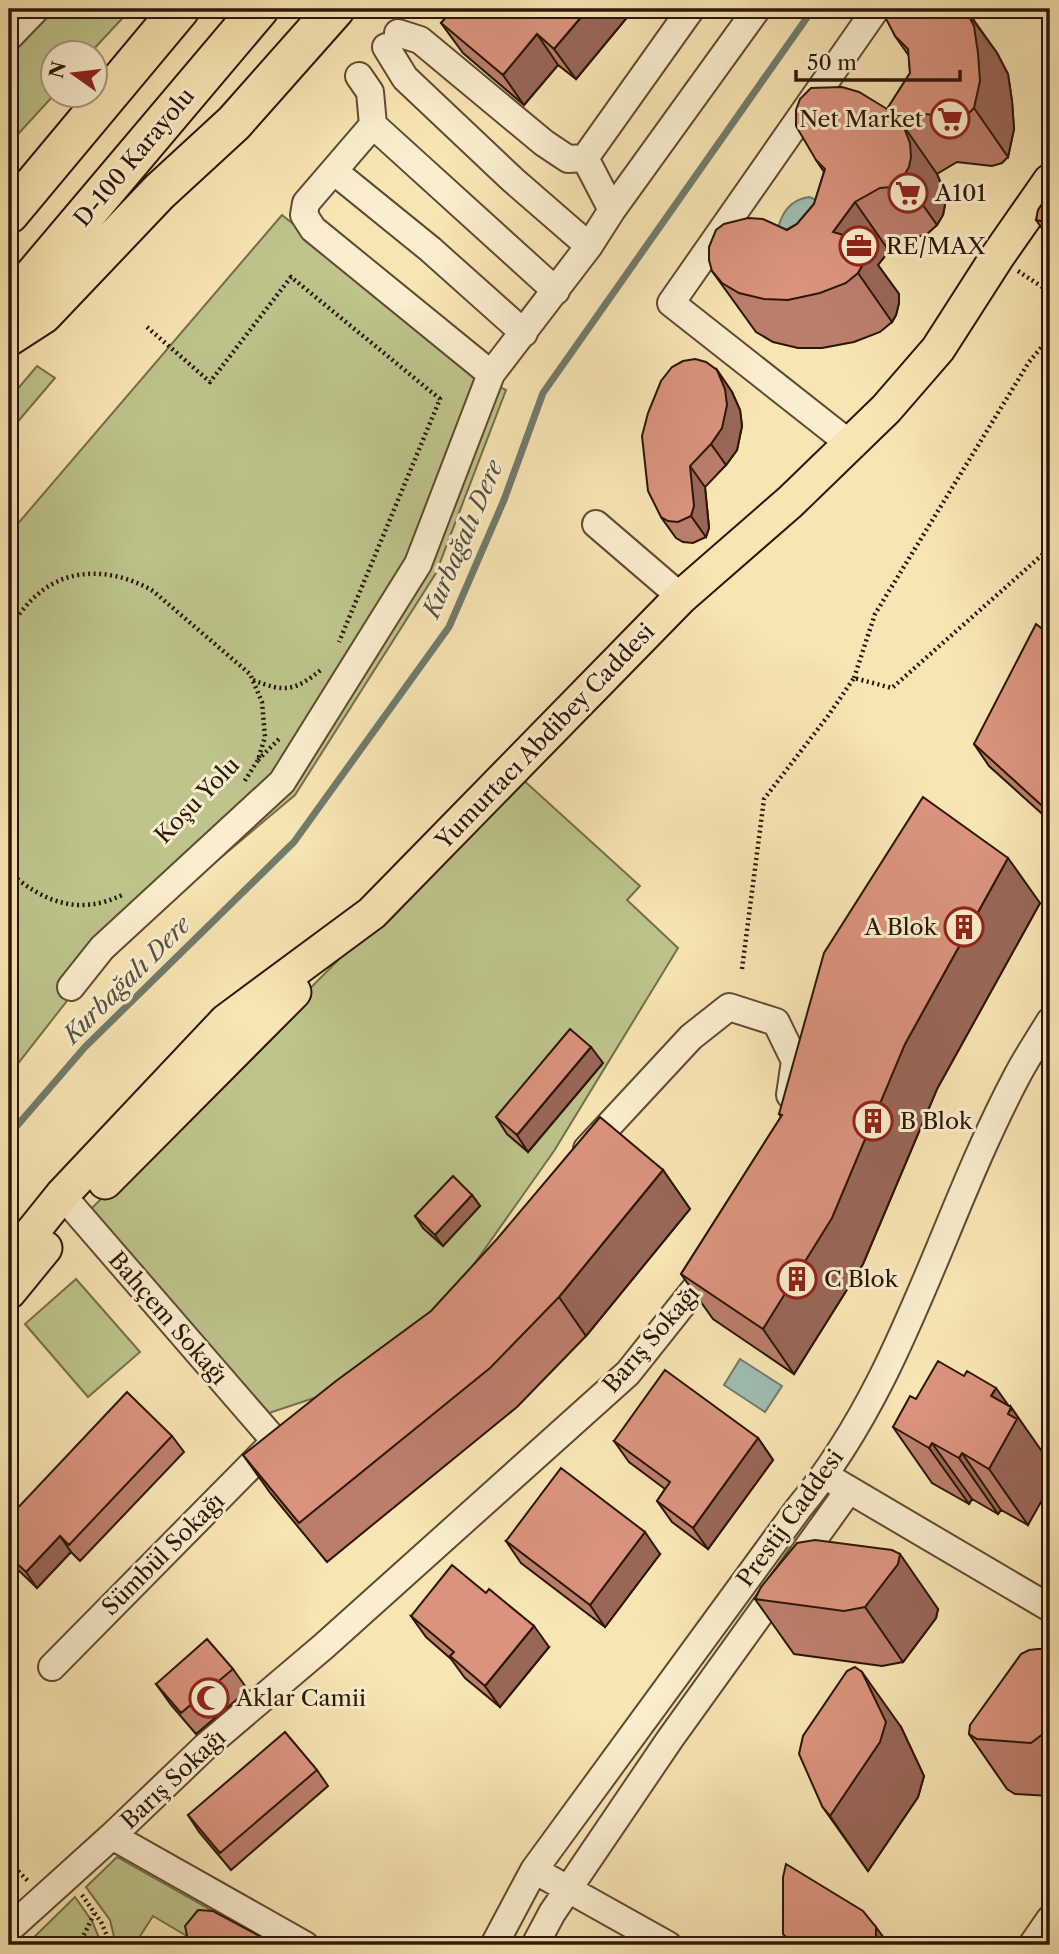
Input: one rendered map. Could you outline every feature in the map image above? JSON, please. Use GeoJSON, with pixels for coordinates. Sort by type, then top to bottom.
{"type":"FeatureCollection","features":[{"type":"Feature","properties":{"kind":"highway"},"geometry":{"type":"LineString","coordinates":[[9,214],[180,9]]}},
{"type":"Feature","properties":{"kind":"highway","name":"D-100 Karayolu"},"geometry":{"type":"LineString","coordinates":[[9,306],[259,9]]}},
{"type":"Feature","properties":{"kind":"highway"},"geometry":{"type":"LineString","coordinates":[[9,336],[43,314],[159,192],[234,122],[335,9]]}},
{"type":"Feature","properties":{"kind":"main road","name":"Yumurtacı Abdibey Caddesi"},"geometry":{"type":"LineString","coordinates":[[9,1261],[69,1203],[226,1021],[372,913],[681,597],[790,502],[886,409],[938,349],[1050,181]]}},
{"type":"Feature","properties":{"kind":"main road"},"geometry":{"type":"LineString","coordinates":[[9,1292],[69,1203]]}},
{"type":"Feature","properties":{"kind":"street"},"geometry":{"type":"LineString","coordinates":[[9,37],[36,9]]}},
{"type":"Feature","properties":{"kind":"street"},"geometry":{"type":"LineString","coordinates":[[585,158],[691,9]]}},
{"type":"Feature","properties":{"kind":"street"},"geometry":{"type":"LineString","coordinates":[[71,987],[102,948],[282,782],[418,564],[491,373],[589,246],[757,9]]}},
{"type":"Feature","properties":{"kind":"street"},"geometry":{"type":"LineString","coordinates":[[850,444],[671,303],[876,9]]}},
{"type":"Feature","properties":{"kind":"street"},"geometry":{"type":"LineString","coordinates":[[585,158],[568,159],[544,143],[420,40],[392,40],[405,78],[513,180],[589,246]]}},
{"type":"Feature","properties":{"kind":"street"},"geometry":{"type":"LineString","coordinates":[[359,76],[370,92],[373,125],[556,291]]}},
{"type":"Feature","properties":{"kind":"street"},"geometry":{"type":"LineString","coordinates":[[373,125],[306,203],[304,215],[313,229],[491,373]]}},
{"type":"Feature","properties":{"kind":"street"},"geometry":{"type":"LineString","coordinates":[[585,158],[612,210]]}},
{"type":"Feature","properties":{"kind":"street"},"geometry":{"type":"LineString","coordinates":[[335,172],[430,249],[524,333]]}},
{"type":"Feature","properties":{"kind":"street"},"geometry":{"type":"LineString","coordinates":[[596,524],[681,597]]}},
{"type":"Feature","properties":{"kind":"street"},"geometry":{"type":"LineString","coordinates":[[571,1167],[691,1037],[729,1007],[776,1022],[795,1061],[789,1108],[783,1120]]}},
{"type":"Feature","properties":{"kind":"street","name":"Prestij Caddesi"},"geometry":{"type":"LineString","coordinates":[[494,1945],[534,1870],[825,1476],[887,1368],[917,1306],[976,1163],[1017,1076],[1050,1021]]}},
{"type":"Feature","properties":{"kind":"street","name":"Bahçem Sokağı"},"geometry":{"type":"LineString","coordinates":[[69,1203],[275,1441]]}},
{"type":"Feature","properties":{"kind":"street","name":"Barış Sokağı"},"geometry":{"type":"LineString","coordinates":[[9,1929],[205,1747],[324,1646],[628,1373],[705,1275],[723,1239]]}},
{"type":"Feature","properties":{"kind":"street"},"geometry":{"type":"LineString","coordinates":[[275,1441],[296,1426]]}},
{"type":"Feature","properties":{"kind":"street","name":"Sümbül Sokağı"},"geometry":{"type":"LineString","coordinates":[[52,1667],[275,1441]]}},
{"type":"Feature","properties":{"kind":"street"},"geometry":{"type":"LineString","coordinates":[[825,1476],[1050,1608]]}},
{"type":"Feature","properties":{"kind":"street","name":"Prestij Caddesi"},"geometry":{"type":"LineString","coordinates":[[535,1945],[568,1889],[670,1740],[849,1490]]}},
{"type":"Feature","properties":{"kind":"street"},"geometry":{"type":"LineString","coordinates":[[112,1836],[305,1945]]}},
{"type":"Feature","properties":{"kind":"street"},"geometry":{"type":"LineString","coordinates":[[534,1870],[668,1945]]}},
{"type":"Feature","properties":{"kind":"street"},"geometry":{"type":"LineString","coordinates":[[1032,1945],[1050,1919]]}},
{"type":"Feature","properties":{"kind":"path"},"geometry":{"type":"LineString","coordinates":[[997,257],[1050,292]]}},
{"type":"Feature","properties":{"kind":"path"},"geometry":{"type":"LineString","coordinates":[[147,327],[210,382],[291,277],[440,399],[333,652]]}},
{"type":"Feature","properties":{"kind":"path"},"geometry":{"type":"LineString","coordinates":[[742,969],[764,799],[854,678],[874,614],[1029,362],[1050,337]]}},
{"type":"Feature","properties":{"kind":"path"},"geometry":{"type":"LineString","coordinates":[[854,678],[892,688],[1050,548]]}},
{"type":"Feature","properties":{"kind":"path","name":"Koşu Yolu"},"geometry":{"type":"LineString","coordinates":[[9,627],[38,594],[57,582],[91,573],[110,575],[141,584],[153,591],[250,674],[262,702],[265,737],[258,760],[244,783]]}},
{"type":"Feature","properties":{"kind":"path"},"geometry":{"type":"LineString","coordinates":[[317,681],[327,660]]}},
{"type":"Feature","properties":{"kind":"path"},"geometry":{"type":"LineString","coordinates":[[252,680],[277,690],[295,688],[322,669]]}},
{"type":"Feature","properties":{"kind":"path"},"geometry":{"type":"LineString","coordinates":[[258,760],[285,733]]}},
{"type":"Feature","properties":{"kind":"path"},"geometry":{"type":"LineString","coordinates":[[9,872],[45,898],[62,904],[108,902],[126,893]]}},
{"type":"Feature","properties":{"kind":"path"},"geometry":{"type":"LineString","coordinates":[[69,1875],[95,1913],[111,1945]]}},
{"type":"Feature","properties":{"kind":"path"},"geometry":{"type":"LineString","coordinates":[[79,1945],[95,1913]]}},
{"type":"Feature","properties":{"kind":"green space"},"geometry":{"type":"Polygon","coordinates":[[[48,9],[131,9],[104,38],[38,38],[38,108],[42,108],[9,144],[9,49],[48,9]]]}},
{"type":"Feature","properties":{"kind":"green space"},"geometry":{"type":"Polygon","coordinates":[[[282,215],[494,384],[506,390],[436,573],[295,795],[99,960],[9,1075],[9,534],[282,215]]]}},
{"type":"Feature","properties":{"kind":"green space"},"geometry":{"type":"Polygon","coordinates":[[[37,366],[55,378],[9,432],[9,399],[37,366]]]}},
{"type":"Feature","properties":{"kind":"green space"},"geometry":{"type":"Polygon","coordinates":[[[520,777],[640,886],[627,900],[678,948],[554,1151],[441,1311],[338,1390],[254,1418],[87,1213],[520,777]]]}},
{"type":"Feature","properties":{"kind":"green space"},"geometry":{"type":"Polygon","coordinates":[[[76,1279],[140,1352],[88,1397],[25,1324],[76,1279]]]}},
{"type":"Feature","properties":{"kind":"green space"},"geometry":{"type":"Polygon","coordinates":[[[117,1857],[225,1918],[202,1945],[153,1916],[135,1944],[116,1945],[110,1920],[86,1887],[117,1857]]]}},
{"type":"Feature","properties":{"kind":"green space"},"geometry":{"type":"Polygon","coordinates":[[[75,1897],[92,1921],[102,1945],[26,1945],[75,1897]]]}},
{"type":"Feature","properties":{"kind":"water"},"geometry":{"type":"Polygon","coordinates":[[[809,197],[817,200],[815,230],[777,232],[787,209],[796,201],[809,197]]]}},
{"type":"Feature","properties":{"kind":"water"},"geometry":{"type":"Polygon","coordinates":[[[740,1359],[782,1386],[765,1412],[724,1385],[740,1359]]]}},
{"type":"Feature","properties":{"kind":"building"},"geometry":{"type":"Polygon","coordinates":[[[453,9],[588,9],[554,49],[537,34],[503,75],[441,23],[453,9]]]}},
{"type":"Feature","properties":{"kind":"building"},"geometry":{"type":"Polygon","coordinates":[[[884,9],[965,9],[974,26],[978,53],[980,81],[974,108],[968,114],[958,117],[923,114],[903,125],[910,143],[911,157],[903,177],[892,187],[880,188],[855,202],[833,232],[857,239],[865,245],[862,266],[846,283],[820,293],[788,300],[764,299],[739,293],[722,283],[712,271],[709,247],[716,230],[724,224],[748,218],[763,219],[787,230],[797,224],[814,204],[825,169],[816,160],[796,126],[796,110],[800,99],[811,88],[842,87],[859,92],[887,109],[910,73],[908,49],[895,36],[884,15],[884,9]]]}},
{"type":"Feature","properties":{"kind":"building"},"geometry":{"type":"Polygon","coordinates":[[[1048,195],[1050,223],[1036,220],[1038,210],[1048,195]]]}},
{"type":"Feature","properties":{"kind":"building"},"geometry":{"type":"Polygon","coordinates":[[[695,359],[706,362],[717,370],[725,389],[727,405],[722,428],[690,466],[694,506],[691,516],[678,522],[668,521],[661,517],[648,491],[642,436],[661,381],[672,367],[695,359]]]}},
{"type":"Feature","properties":{"kind":"building"},"geometry":{"type":"Polygon","coordinates":[[[1036,624],[1050,635],[1050,813],[974,744],[1036,624]]]}},
{"type":"Feature","properties":{"kind":"building"},"geometry":{"type":"Polygon","coordinates":[[[923,797],[1008,858],[905,1044],[832,1218],[763,1329],[681,1274],[782,1115],[779,1114],[824,953],[923,797]]]}},
{"type":"Feature","properties":{"kind":"building"},"geometry":{"type":"Polygon","coordinates":[[[570,1029],[591,1047],[517,1135],[496,1117],[570,1029]]]}},
{"type":"Feature","properties":{"kind":"building"},"geometry":{"type":"Polygon","coordinates":[[[600,1117],[663,1170],[559,1297],[490,1368],[299,1523],[243,1455],[336,1381],[431,1311],[497,1239],[600,1117]]]}},
{"type":"Feature","properties":{"kind":"building"},"geometry":{"type":"Polygon","coordinates":[[[453,1176],[472,1195],[435,1235],[415,1216],[453,1176]]]}},
{"type":"Feature","properties":{"kind":"building"},"geometry":{"type":"Polygon","coordinates":[[[938,1361],[964,1376],[967,1371],[996,1388],[991,1396],[1011,1407],[1008,1414],[1017,1419],[989,1469],[962,1453],[959,1458],[932,1443],[929,1448],[893,1427],[910,1396],[916,1399],[938,1361]]]}},
{"type":"Feature","properties":{"kind":"building"},"geometry":{"type":"Polygon","coordinates":[[[665,1370],[758,1438],[693,1528],[657,1501],[670,1482],[614,1441],[665,1370]]]}},
{"type":"Feature","properties":{"kind":"building"},"geometry":{"type":"Polygon","coordinates":[[[127,1392],[172,1436],[69,1545],[60,1536],[26,1572],[9,1556],[9,1508],[14,1512],[127,1392]]]}},
{"type":"Feature","properties":{"kind":"building"},"geometry":{"type":"Polygon","coordinates":[[[561,1468],[645,1532],[590,1605],[506,1541],[561,1468]]]}},
{"type":"Feature","properties":{"kind":"building"},"geometry":{"type":"Polygon","coordinates":[[[815,1540],[892,1550],[900,1554],[898,1564],[865,1607],[844,1611],[755,1599],[761,1587],[797,1543],[815,1540]]]}},
{"type":"Feature","properties":{"kind":"building"},"geometry":{"type":"Polygon","coordinates":[[[452,1565],[486,1593],[489,1589],[534,1626],[485,1686],[450,1656],[454,1652],[411,1616],[452,1565]]]}},
{"type":"Feature","properties":{"kind":"building"},"geometry":{"type":"Polygon","coordinates":[[[207,1639],[233,1669],[181,1713],[156,1684],[207,1639]]]}},
{"type":"Feature","properties":{"kind":"building"},"geometry":{"type":"Polygon","coordinates":[[[1050,1649],[1048,1730],[1031,1743],[977,1739],[969,1734],[970,1725],[1021,1654],[1050,1649]]]}},
{"type":"Feature","properties":{"kind":"building"},"geometry":{"type":"Polygon","coordinates":[[[855,1667],[862,1672],[886,1722],[880,1742],[830,1816],[822,1806],[799,1754],[803,1736],[847,1671],[855,1667]]]}},
{"type":"Feature","properties":{"kind":"building"},"geometry":{"type":"Polygon","coordinates":[[[285,1732],[317,1770],[220,1853],[188,1815],[285,1732]]]}},
{"type":"Feature","properties":{"kind":"building"},"geometry":{"type":"Polygon","coordinates":[[[786,1864],[863,1911],[876,1927],[876,1945],[793,1945],[783,1934],[783,1877],[786,1864]]]}},
{"type":"Feature","properties":{"kind":"building"},"geometry":{"type":"Polygon","coordinates":[[[198,1910],[213,1911],[276,1945],[189,1945],[185,1926],[198,1910]]]}},
{"type":"Feature","properties":{"kind":"waterway","name":"Kurbağalı Dere"},"geometry":{"type":"LineString","coordinates":[[9,1135],[85,1047],[294,842],[449,627],[504,500],[543,393],[813,9]]}},
{"type":"Feature","properties":{"kind":"place","name":"Net Market"},"geometry":{"type":"Point","coordinates":[950,119]}},
{"type":"Feature","properties":{"kind":"place","name":"A101"},"geometry":{"type":"Point","coordinates":[908,193]}},
{"type":"Feature","properties":{"kind":"place","name":"RE/MAX"},"geometry":{"type":"Point","coordinates":[859,246]}},
{"type":"Feature","properties":{"kind":"place","name":"A Blok"},"geometry":{"type":"Point","coordinates":[964,927]}},
{"type":"Feature","properties":{"kind":"place","name":"B Blok"},"geometry":{"type":"Point","coordinates":[873,1121]}},
{"type":"Feature","properties":{"kind":"place","name":"C Blok"},"geometry":{"type":"Point","coordinates":[797,1279]}},
{"type":"Feature","properties":{"kind":"place","name":"Aklar Camii"},"geometry":{"type":"Point","coordinates":[209,1698]}}]}
